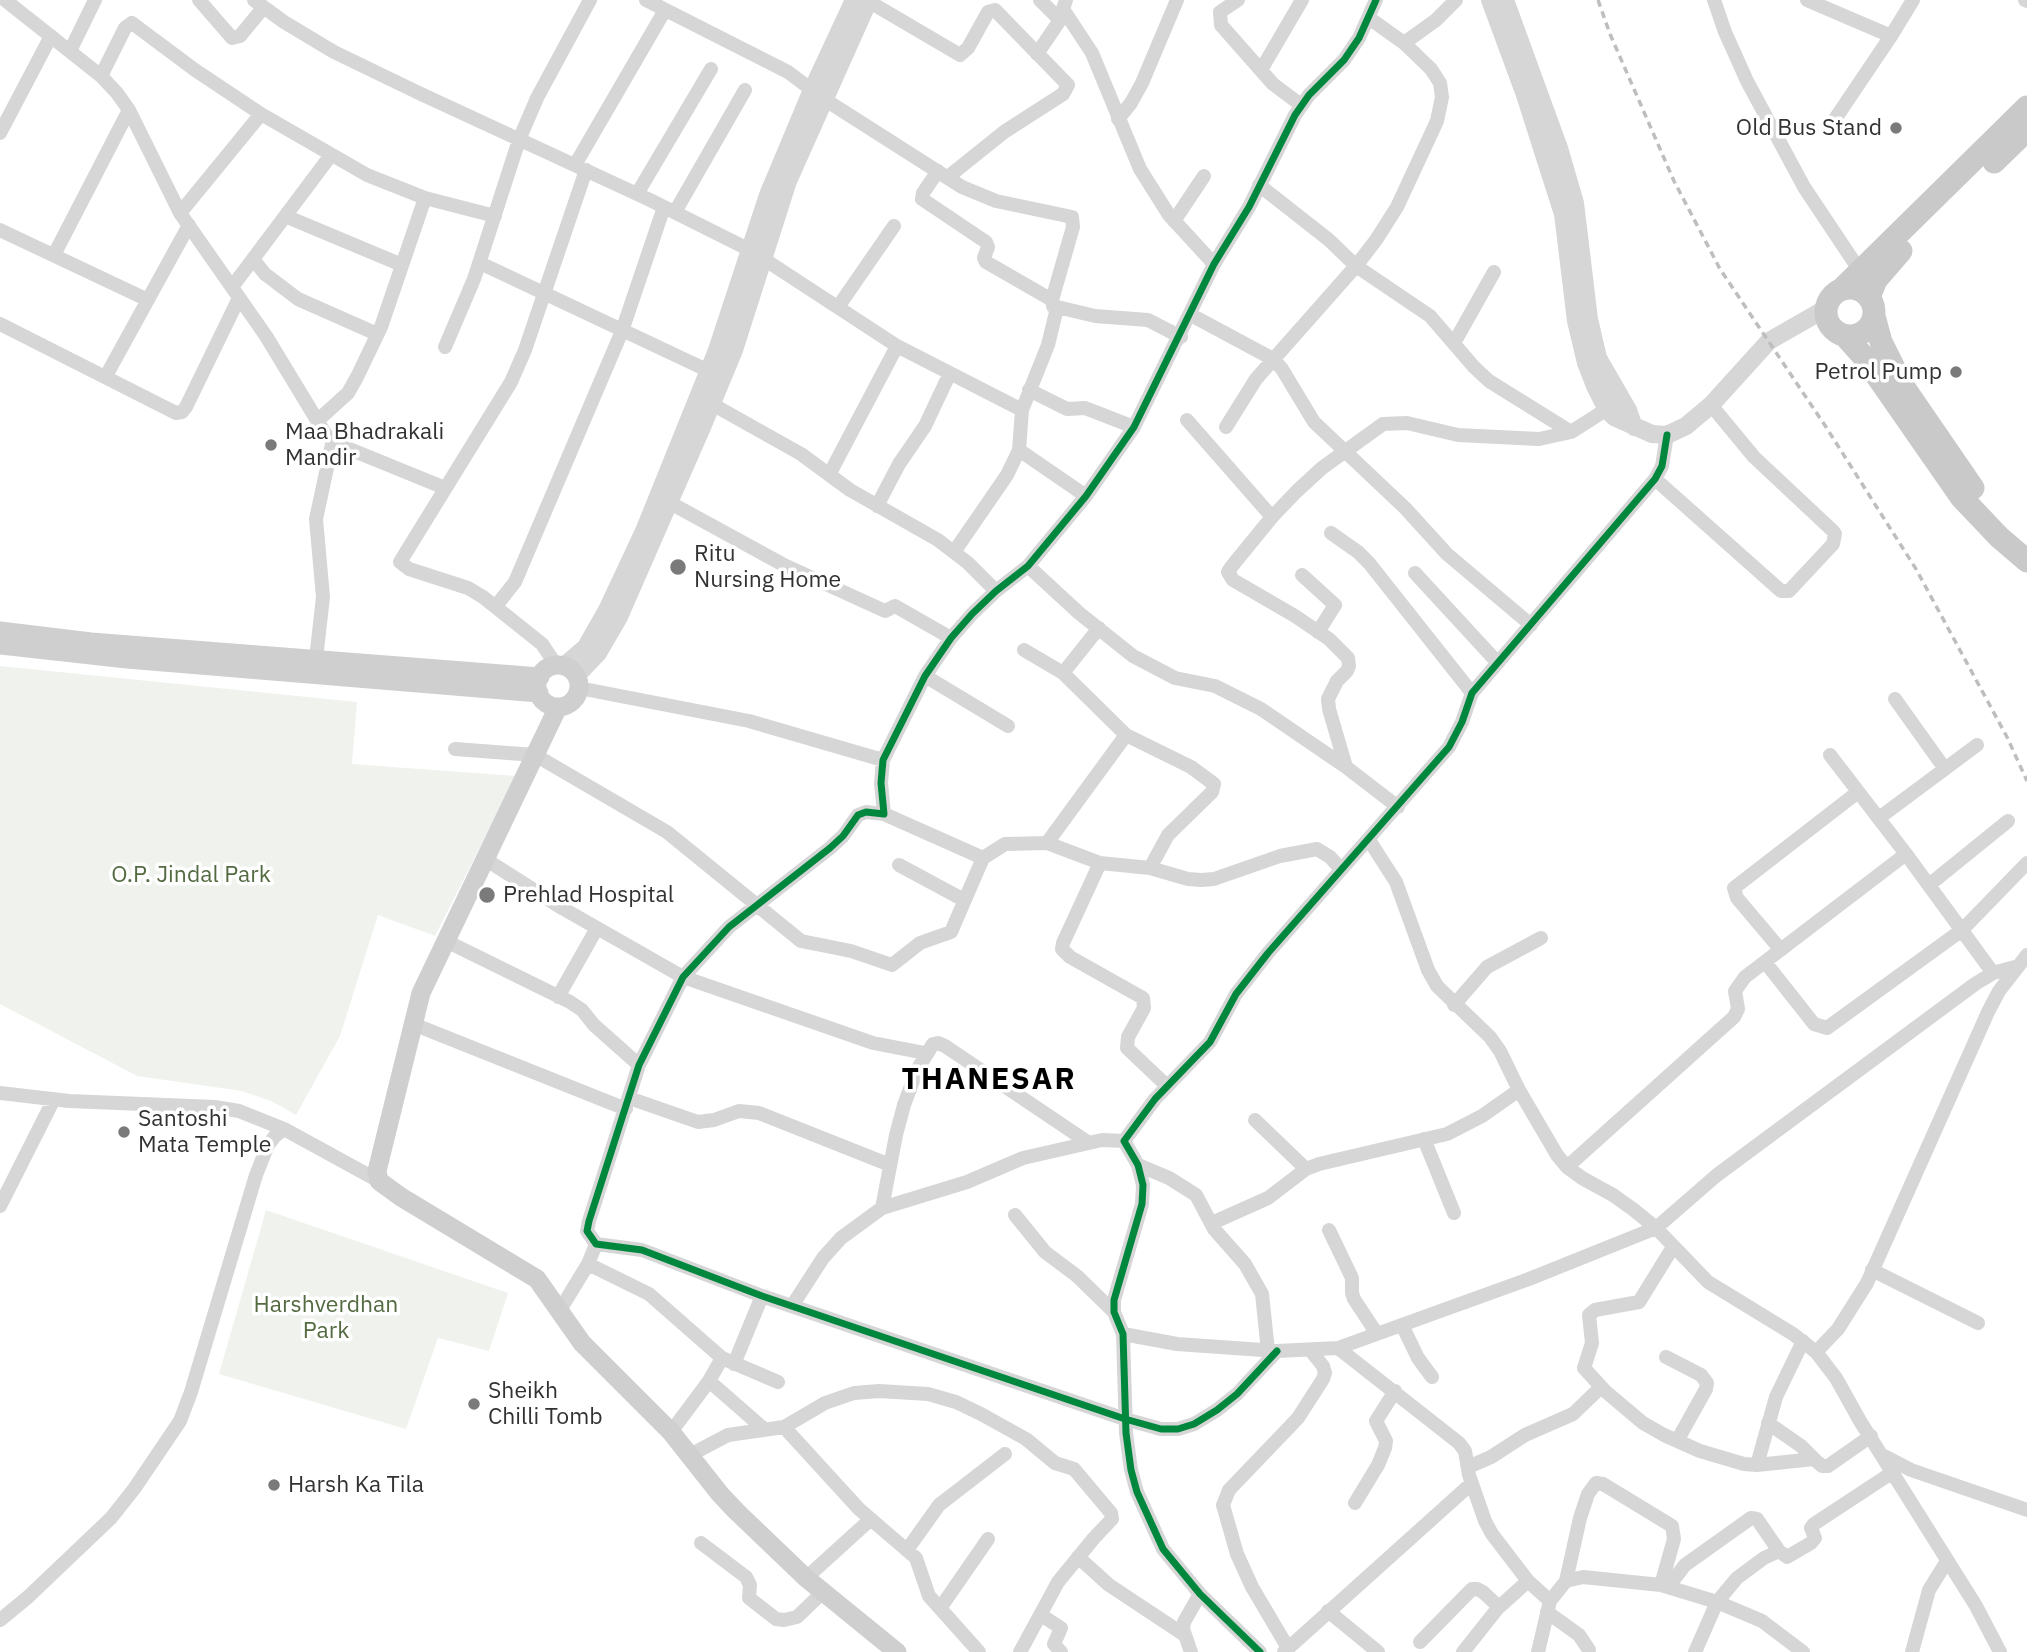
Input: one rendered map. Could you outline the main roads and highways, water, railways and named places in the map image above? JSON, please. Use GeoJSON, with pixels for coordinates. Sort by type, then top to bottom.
{"type":"FeatureCollection","features":[{"type":"Feature","properties":{"kind":"main road"},"geometry":{"type":"LineString","coordinates":[[2027,107],[1829,299],[1825,309],[1825,318],[1830,327],[1846,337],[1870,365],[1961,497],[1999,537],[2027,561]]}},
{"type":"Feature","properties":{"kind":"main road"},"geometry":{"type":"LineString","coordinates":[[1846,337],[1864,332],[1872,307],[1876,280],[1896,255],[2027,130]]}},
{"type":"Feature","properties":{"kind":"main road"},"geometry":{"type":"LineString","coordinates":[[1843,288],[1863,291],[1872,307],[1881,342],[1903,386],[1975,492],[2027,542]]}},
{"type":"Feature","properties":{"kind":"main road"},"geometry":{"type":"LineString","coordinates":[[0,631],[91,642],[316,659],[539,685]]}},
{"type":"Feature","properties":{"kind":"main road"},"geometry":{"type":"LineString","coordinates":[[0,645],[127,659],[539,685]]}},
{"type":"Feature","properties":{"kind":"main road"},"geometry":{"type":"LineString","coordinates":[[547,668],[569,674],[575,699],[558,707],[546,703],[539,685],[547,668]]}},
{"type":"Feature","properties":{"kind":"main road"},"geometry":{"type":"LineString","coordinates":[[558,707],[421,993],[377,1171],[379,1181],[537,1279],[582,1343],[671,1432],[720,1494],[755,1531],[806,1578],[897,1652]]}},
{"type":"Feature","properties":{"kind":"railway"},"geometry":{"type":"LineString","coordinates":[[1598,0],[1674,181],[1720,269],[1826,427],[1916,569],[2007,737],[2027,781]]}},
{"type":"Feature","properties":{"kind":"place","name":"Old Bus Stand"},"geometry":{"type":"Point","coordinates":[1896,128]}},
{"type":"Feature","properties":{"kind":"place","name":"Petrol Pump"},"geometry":{"type":"Point","coordinates":[1956,372]}},
{"type":"Feature","properties":{"kind":"place","name":"Maa Bhadrakali Mandir"},"geometry":{"type":"Point","coordinates":[271,445]}},
{"type":"Feature","properties":{"kind":"place","name":"Ritu Nursing Home"},"geometry":{"type":"Point","coordinates":[678,567]}},
{"type":"Feature","properties":{"kind":"place","name":"Prehlad Hospital"},"geometry":{"type":"Point","coordinates":[487,895]}},
{"type":"Feature","properties":{"kind":"place","name":"Santoshi Mata Temple"},"geometry":{"type":"Point","coordinates":[124,1132]}},
{"type":"Feature","properties":{"kind":"place","name":"Sheikh Chilli Tomb"},"geometry":{"type":"Point","coordinates":[474,1404]}},
{"type":"Feature","properties":{"kind":"place","name":"Harsh Ka Tila"},"geometry":{"type":"Point","coordinates":[274,1485]}},
{"type":"Feature","properties":{"kind":"district","name":"THANESAR"},"geometry":{"type":"Point","coordinates":[989,1080]}},
{"type":"Feature","properties":{"kind":"park label","name":"O.P. Jindal Park"},"geometry":{"type":"Point","coordinates":[191,875]}},
{"type":"Feature","properties":{"kind":"park label","name":"Harshverdhan Park"},"geometry":{"type":"Point","coordinates":[326,1318]}}]}
